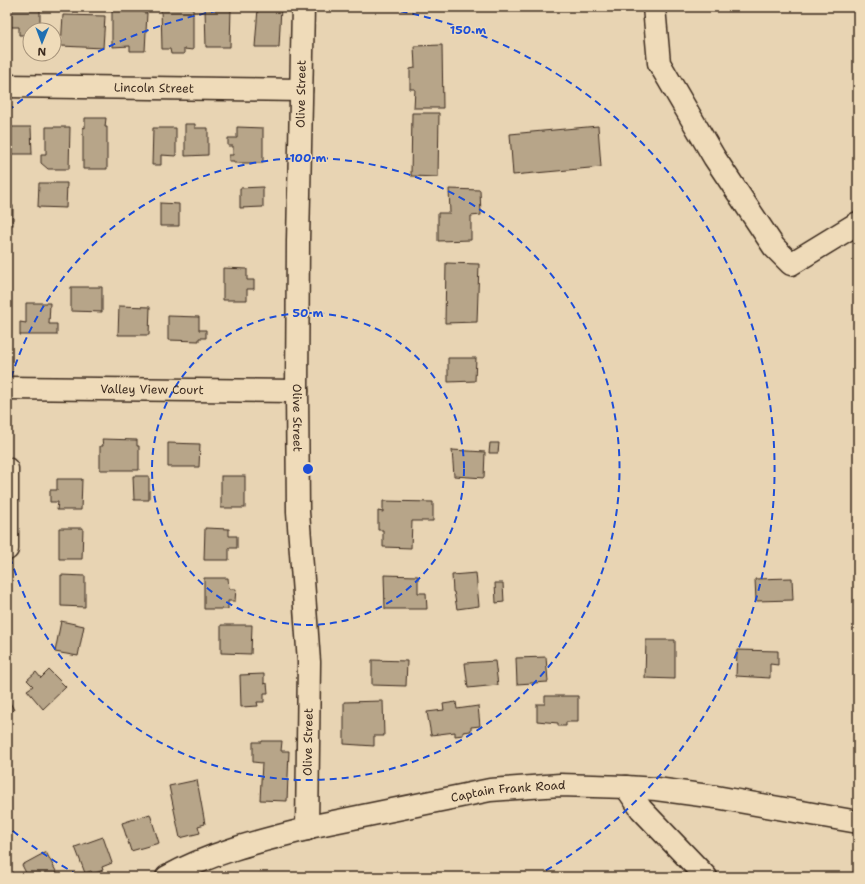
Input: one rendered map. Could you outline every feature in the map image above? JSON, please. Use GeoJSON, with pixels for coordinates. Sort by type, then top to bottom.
{"type":"FeatureCollection","features":[{"type":"Feature","properties":{"kind":"street","name":"Olive Street"},"geometry":{"type":"LineString","coordinates":[[303,7],[297,391],[298,512],[309,662],[307,829]]}},
{"type":"Feature","properties":{"kind":"street"},"geometry":{"type":"LineString","coordinates":[[654,7],[659,63],[714,157],[774,247],[791,264],[858,223]]}},
{"type":"Feature","properties":{"kind":"street","name":"Lincoln Street"},"geometry":{"type":"LineString","coordinates":[[7,86],[301,90]]}},
{"type":"Feature","properties":{"kind":"street","name":"Valley View Court"},"geometry":{"type":"LineString","coordinates":[[7,388],[297,391]]}},
{"type":"Feature","properties":{"kind":"street"},"geometry":{"type":"LineString","coordinates":[[7,469],[7,549]]}},
{"type":"Feature","properties":{"kind":"street","name":"Captain Frank Road"},"geometry":{"type":"LineString","coordinates":[[167,877],[205,860],[240,847],[307,829],[309,827],[490,790],[560,785],[656,789],[716,797],[858,822]]}},
{"type":"Feature","properties":{"kind":"street"},"geometry":{"type":"LineString","coordinates":[[626,787],[641,809],[706,877]]}},
{"type":"Feature","properties":{"kind":"building"},"geometry":{"type":"Polygon","coordinates":[[[7,7],[40,7],[40,22],[22,22],[22,35],[19,35],[19,27],[7,27],[7,7]]]}},
{"type":"Feature","properties":{"kind":"building"},"geometry":{"type":"Polygon","coordinates":[[[112,7],[144,7],[144,13],[147,13],[145,51],[130,51],[130,46],[112,47],[112,7]]]}},
{"type":"Feature","properties":{"kind":"building"},"geometry":{"type":"Polygon","coordinates":[[[161,7],[193,7],[193,50],[184,49],[184,54],[171,54],[170,49],[162,49],[161,7]]]}},
{"type":"Feature","properties":{"kind":"building"},"geometry":{"type":"Polygon","coordinates":[[[212,7],[231,8],[230,47],[206,47],[205,9],[212,10],[212,7]]]}},
{"type":"Feature","properties":{"kind":"building"},"geometry":{"type":"Polygon","coordinates":[[[281,7],[279,47],[255,47],[258,8],[281,7]]]}},
{"type":"Feature","properties":{"kind":"building"},"geometry":{"type":"Polygon","coordinates":[[[63,15],[105,16],[103,48],[62,46],[63,15]]]}},
{"type":"Feature","properties":{"kind":"building"},"geometry":{"type":"Polygon","coordinates":[[[442,45],[443,108],[414,108],[415,89],[410,89],[410,69],[415,68],[414,46],[442,45]]]}},
{"type":"Feature","properties":{"kind":"building"},"geometry":{"type":"Polygon","coordinates":[[[412,113],[439,113],[438,177],[411,176],[412,113]]]}},
{"type":"Feature","properties":{"kind":"building"},"geometry":{"type":"Polygon","coordinates":[[[85,118],[106,118],[107,169],[83,169],[83,127],[85,128],[85,118]]]}},
{"type":"Feature","properties":{"kind":"building"},"geometry":{"type":"Polygon","coordinates":[[[185,124],[195,124],[195,128],[208,128],[208,155],[185,156],[185,124]]]}},
{"type":"Feature","properties":{"kind":"building"},"geometry":{"type":"Polygon","coordinates":[[[598,126],[601,167],[513,175],[510,134],[598,126]]]}},
{"type":"Feature","properties":{"kind":"building"},"geometry":{"type":"Polygon","coordinates":[[[8,127],[31,127],[32,154],[8,154],[8,127]]]}},
{"type":"Feature","properties":{"kind":"building"},"geometry":{"type":"Polygon","coordinates":[[[46,127],[70,127],[69,169],[48,169],[41,163],[41,154],[46,154],[46,127]]]}},
{"type":"Feature","properties":{"kind":"building"},"geometry":{"type":"Polygon","coordinates":[[[237,127],[263,128],[263,163],[234,163],[234,161],[229,161],[229,155],[233,155],[233,146],[228,146],[228,138],[237,138],[237,127]]]}},
{"type":"Feature","properties":{"kind":"building"},"geometry":{"type":"Polygon","coordinates":[[[153,128],[176,128],[176,156],[161,155],[161,165],[152,165],[153,128]]]}},
{"type":"Feature","properties":{"kind":"building"},"geometry":{"type":"Polygon","coordinates":[[[39,183],[67,183],[66,208],[38,207],[39,183]]]}},
{"type":"Feature","properties":{"kind":"building"},"geometry":{"type":"Polygon","coordinates":[[[263,187],[263,207],[240,208],[240,188],[263,187]]]}},
{"type":"Feature","properties":{"kind":"building"},"geometry":{"type":"Polygon","coordinates":[[[449,189],[480,190],[481,215],[471,216],[471,240],[438,241],[438,213],[450,213],[449,189]]]}},
{"type":"Feature","properties":{"kind":"building"},"geometry":{"type":"Polygon","coordinates":[[[160,203],[179,204],[179,226],[160,226],[160,203]]]}},
{"type":"Feature","properties":{"kind":"building"},"geometry":{"type":"Polygon","coordinates":[[[7,206],[13,206],[13,225],[7,225],[7,206]]]}},
{"type":"Feature","properties":{"kind":"building"},"geometry":{"type":"Polygon","coordinates":[[[446,263],[479,264],[477,322],[445,323],[446,263]]]}},
{"type":"Feature","properties":{"kind":"building"},"geometry":{"type":"Polygon","coordinates":[[[223,268],[247,269],[247,280],[254,280],[254,289],[247,289],[247,300],[223,300],[223,268]]]}},
{"type":"Feature","properties":{"kind":"building"},"geometry":{"type":"Polygon","coordinates":[[[71,287],[102,287],[102,312],[71,311],[71,287]]]}},
{"type":"Feature","properties":{"kind":"building"},"geometry":{"type":"Polygon","coordinates":[[[26,303],[50,303],[49,324],[57,324],[57,335],[20,335],[20,322],[26,323],[26,303]]]}},
{"type":"Feature","properties":{"kind":"building"},"geometry":{"type":"Polygon","coordinates":[[[119,306],[150,307],[149,335],[118,335],[119,306]]]}},
{"type":"Feature","properties":{"kind":"building"},"geometry":{"type":"Polygon","coordinates":[[[168,316],[199,317],[199,330],[206,330],[206,338],[199,338],[199,341],[168,340],[168,316]]]}},
{"type":"Feature","properties":{"kind":"building"},"geometry":{"type":"Polygon","coordinates":[[[448,358],[476,358],[475,381],[448,382],[448,358]]]}},
{"type":"Feature","properties":{"kind":"building"},"geometry":{"type":"Polygon","coordinates":[[[102,439],[137,440],[137,446],[139,446],[139,470],[100,470],[100,446],[103,446],[102,439]]]}},
{"type":"Feature","properties":{"kind":"building"},"geometry":{"type":"Polygon","coordinates":[[[168,443],[200,444],[199,467],[168,467],[168,443]]]}},
{"type":"Feature","properties":{"kind":"building"},"geometry":{"type":"Polygon","coordinates":[[[490,443],[499,443],[498,453],[489,453],[490,443]]]}},
{"type":"Feature","properties":{"kind":"building"},"geometry":{"type":"Polygon","coordinates":[[[452,450],[485,452],[484,478],[454,476],[452,450]]]}},
{"type":"Feature","properties":{"kind":"building"},"geometry":{"type":"Polygon","coordinates":[[[133,476],[149,476],[149,500],[134,500],[133,476]]]}},
{"type":"Feature","properties":{"kind":"building"},"geometry":{"type":"Polygon","coordinates":[[[221,476],[245,476],[245,508],[221,508],[221,476]]]}},
{"type":"Feature","properties":{"kind":"building"},"geometry":{"type":"Polygon","coordinates":[[[57,479],[82,479],[81,510],[57,510],[58,502],[50,502],[50,490],[57,490],[57,479]]]}},
{"type":"Feature","properties":{"kind":"building"},"geometry":{"type":"Polygon","coordinates":[[[383,501],[433,502],[433,521],[412,521],[411,548],[383,547],[383,530],[378,530],[378,511],[383,512],[383,501]]]}},
{"type":"Feature","properties":{"kind":"building"},"geometry":{"type":"Polygon","coordinates":[[[59,528],[83,528],[82,559],[59,559],[59,528]]]}},
{"type":"Feature","properties":{"kind":"building"},"geometry":{"type":"Polygon","coordinates":[[[205,528],[229,529],[229,536],[237,536],[237,548],[229,548],[229,560],[204,560],[205,528]]]}},
{"type":"Feature","properties":{"kind":"building"},"geometry":{"type":"Polygon","coordinates":[[[476,573],[479,606],[457,609],[453,592],[452,575],[476,573]]]}},
{"type":"Feature","properties":{"kind":"building"},"geometry":{"type":"Polygon","coordinates":[[[61,575],[85,576],[85,607],[61,606],[61,575]]]}},
{"type":"Feature","properties":{"kind":"building"},"geometry":{"type":"Polygon","coordinates":[[[384,575],[418,576],[418,593],[426,593],[427,609],[385,609],[384,575]]]}},
{"type":"Feature","properties":{"kind":"building"},"geometry":{"type":"Polygon","coordinates":[[[204,578],[228,578],[229,589],[236,589],[235,601],[228,601],[228,609],[204,609],[204,578]]]}},
{"type":"Feature","properties":{"kind":"building"},"geometry":{"type":"Polygon","coordinates":[[[792,578],[793,600],[756,601],[755,579],[792,578]]]}},
{"type":"Feature","properties":{"kind":"building"},"geometry":{"type":"Polygon","coordinates":[[[495,583],[503,583],[504,602],[496,603],[495,583]]]}},
{"type":"Feature","properties":{"kind":"building"},"geometry":{"type":"Polygon","coordinates":[[[61,621],[84,626],[78,656],[55,652],[61,621]]]}},
{"type":"Feature","properties":{"kind":"building"},"geometry":{"type":"Polygon","coordinates":[[[221,625],[252,625],[251,654],[221,653],[221,625]]]}},
{"type":"Feature","properties":{"kind":"building"},"geometry":{"type":"Polygon","coordinates":[[[646,640],[675,640],[675,679],[645,678],[646,640]]]}},
{"type":"Feature","properties":{"kind":"building"},"geometry":{"type":"Polygon","coordinates":[[[737,650],[778,651],[778,665],[770,664],[770,678],[736,676],[737,650]]]}},
{"type":"Feature","properties":{"kind":"building"},"geometry":{"type":"Polygon","coordinates":[[[546,657],[548,682],[517,684],[516,658],[546,657]]]}},
{"type":"Feature","properties":{"kind":"building"},"geometry":{"type":"Polygon","coordinates":[[[372,660],[407,661],[406,686],[372,685],[372,660]]]}},
{"type":"Feature","properties":{"kind":"building"},"geometry":{"type":"Polygon","coordinates":[[[495,661],[498,685],[468,688],[465,663],[495,661]]]}},
{"type":"Feature","properties":{"kind":"building"},"geometry":{"type":"Polygon","coordinates":[[[49,670],[66,687],[43,709],[27,690],[33,686],[27,680],[36,672],[41,678],[49,670]]]}},
{"type":"Feature","properties":{"kind":"building"},"geometry":{"type":"Polygon","coordinates":[[[264,674],[264,684],[267,683],[268,693],[264,693],[264,702],[257,702],[258,706],[241,707],[240,675],[264,674]]]}},
{"type":"Feature","properties":{"kind":"building"},"geometry":{"type":"Polygon","coordinates":[[[545,696],[578,696],[578,722],[566,722],[566,726],[558,726],[558,723],[537,721],[537,704],[545,704],[545,696]]]}},
{"type":"Feature","properties":{"kind":"building"},"geometry":{"type":"Polygon","coordinates":[[[7,697],[14,710],[7,714],[7,697]]]}},
{"type":"Feature","properties":{"kind":"building"},"geometry":{"type":"Polygon","coordinates":[[[383,701],[384,736],[374,736],[374,746],[344,744],[344,702],[383,701]]]}},
{"type":"Feature","properties":{"kind":"building"},"geometry":{"type":"Polygon","coordinates":[[[456,702],[457,709],[478,706],[480,726],[471,727],[471,731],[463,732],[463,735],[455,736],[455,732],[431,735],[427,712],[444,710],[443,704],[456,702]]]}},
{"type":"Feature","properties":{"kind":"building"},"geometry":{"type":"Polygon","coordinates":[[[282,741],[281,751],[289,751],[287,801],[260,800],[262,763],[253,762],[253,742],[282,741]]]}},
{"type":"Feature","properties":{"kind":"building"},"geometry":{"type":"Polygon","coordinates":[[[197,780],[205,824],[198,826],[200,833],[180,838],[169,786],[197,780]]]}},
{"type":"Feature","properties":{"kind":"building"},"geometry":{"type":"Polygon","coordinates":[[[150,814],[159,843],[131,851],[122,823],[150,814]]]}},
{"type":"Feature","properties":{"kind":"building"},"geometry":{"type":"Polygon","coordinates":[[[103,837],[112,863],[102,867],[103,870],[93,874],[91,871],[85,873],[75,847],[103,837]]]}},
{"type":"Feature","properties":{"kind":"building"},"geometry":{"type":"Polygon","coordinates":[[[46,852],[59,877],[28,877],[22,865],[46,852]]]}}]}
